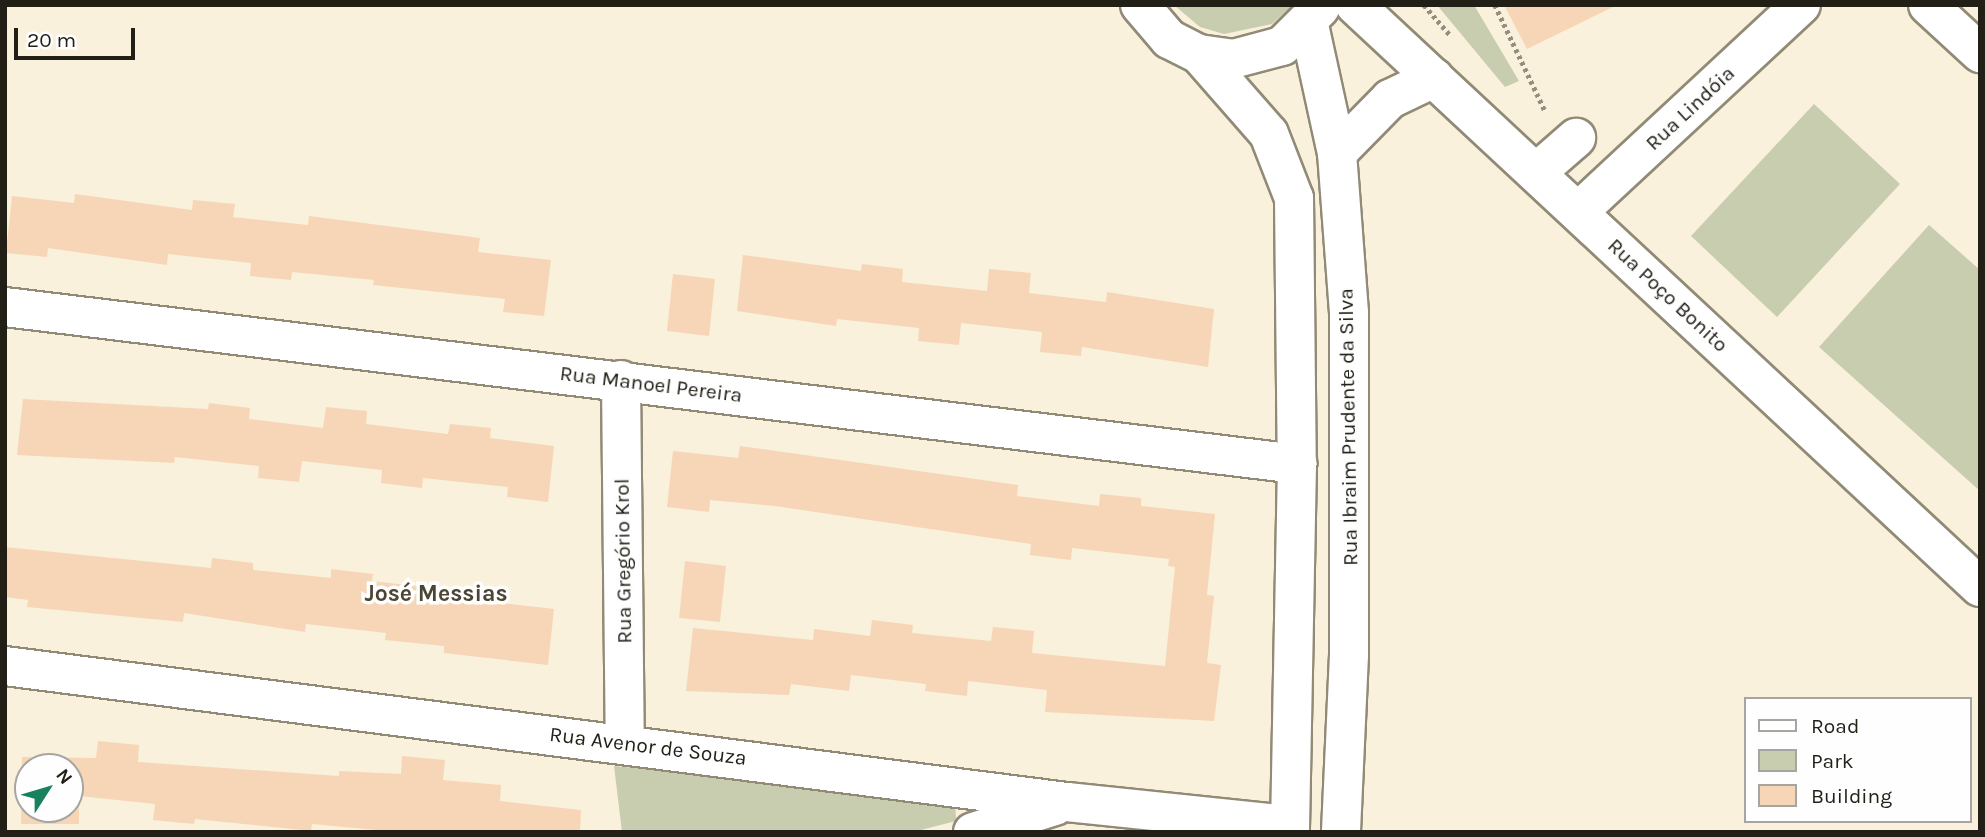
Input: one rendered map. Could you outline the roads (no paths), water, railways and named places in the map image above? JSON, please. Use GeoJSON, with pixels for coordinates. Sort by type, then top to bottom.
{"type":"FeatureCollection","features":[{"type":"Feature","properties":{"kind":"street"},"geometry":{"type":"LineString","coordinates":[[1140,5],[1169,39],[1199,54],[1233,59],[1266,53],[1315,15]]}},
{"type":"Feature","properties":{"kind":"street","name":"Rua Poço Bonito"},"geometry":{"type":"LineString","coordinates":[[1355,5],[1980,587]]}},
{"type":"Feature","properties":{"kind":"street","name":"Rua Lindóia"},"geometry":{"type":"LineString","coordinates":[[1579,211],[1801,5]]}},
{"type":"Feature","properties":{"kind":"street"},"geometry":{"type":"LineString","coordinates":[[1928,5],[1980,53]]}},
{"type":"Feature","properties":{"kind":"street","name":"Rua Ibraim Prudente da Silva"},"geometry":{"type":"LineString","coordinates":[[1315,15],[1337,153],[1349,313],[1349,655],[1341,832]]}},
{"type":"Feature","properties":{"kind":"street"},"geometry":{"type":"LineString","coordinates":[[1199,54],[1269,134],[1294,198],[1297,464],[1290,828]]}},
{"type":"Feature","properties":{"kind":"street"},"geometry":{"type":"LineString","coordinates":[[1337,153],[1390,99],[1434,78]]}},
{"type":"Feature","properties":{"kind":"street"},"geometry":{"type":"LineString","coordinates":[[1537,172],[1576,138]]}},
{"type":"Feature","properties":{"kind":"street","name":"Rua Manoel Pereira"},"geometry":{"type":"LineString","coordinates":[[5,307],[1297,464]]}},
{"type":"Feature","properties":{"kind":"street","name":"Rua Gregório Krol"},"geometry":{"type":"LineString","coordinates":[[621,380],[625,743]]}},
{"type":"Feature","properties":{"kind":"street","name":"Rua Avenor de Souza"},"geometry":{"type":"LineString","coordinates":[[5,666],[1290,828]]}},
{"type":"Feature","properties":{"kind":"street"},"geometry":{"type":"LineString","coordinates":[[973,832],[1067,802]]}},
{"type":"Feature","properties":{"kind":"district","name":"José Messias"},"geometry":{"type":"Point","coordinates":[436,594]}}]}
